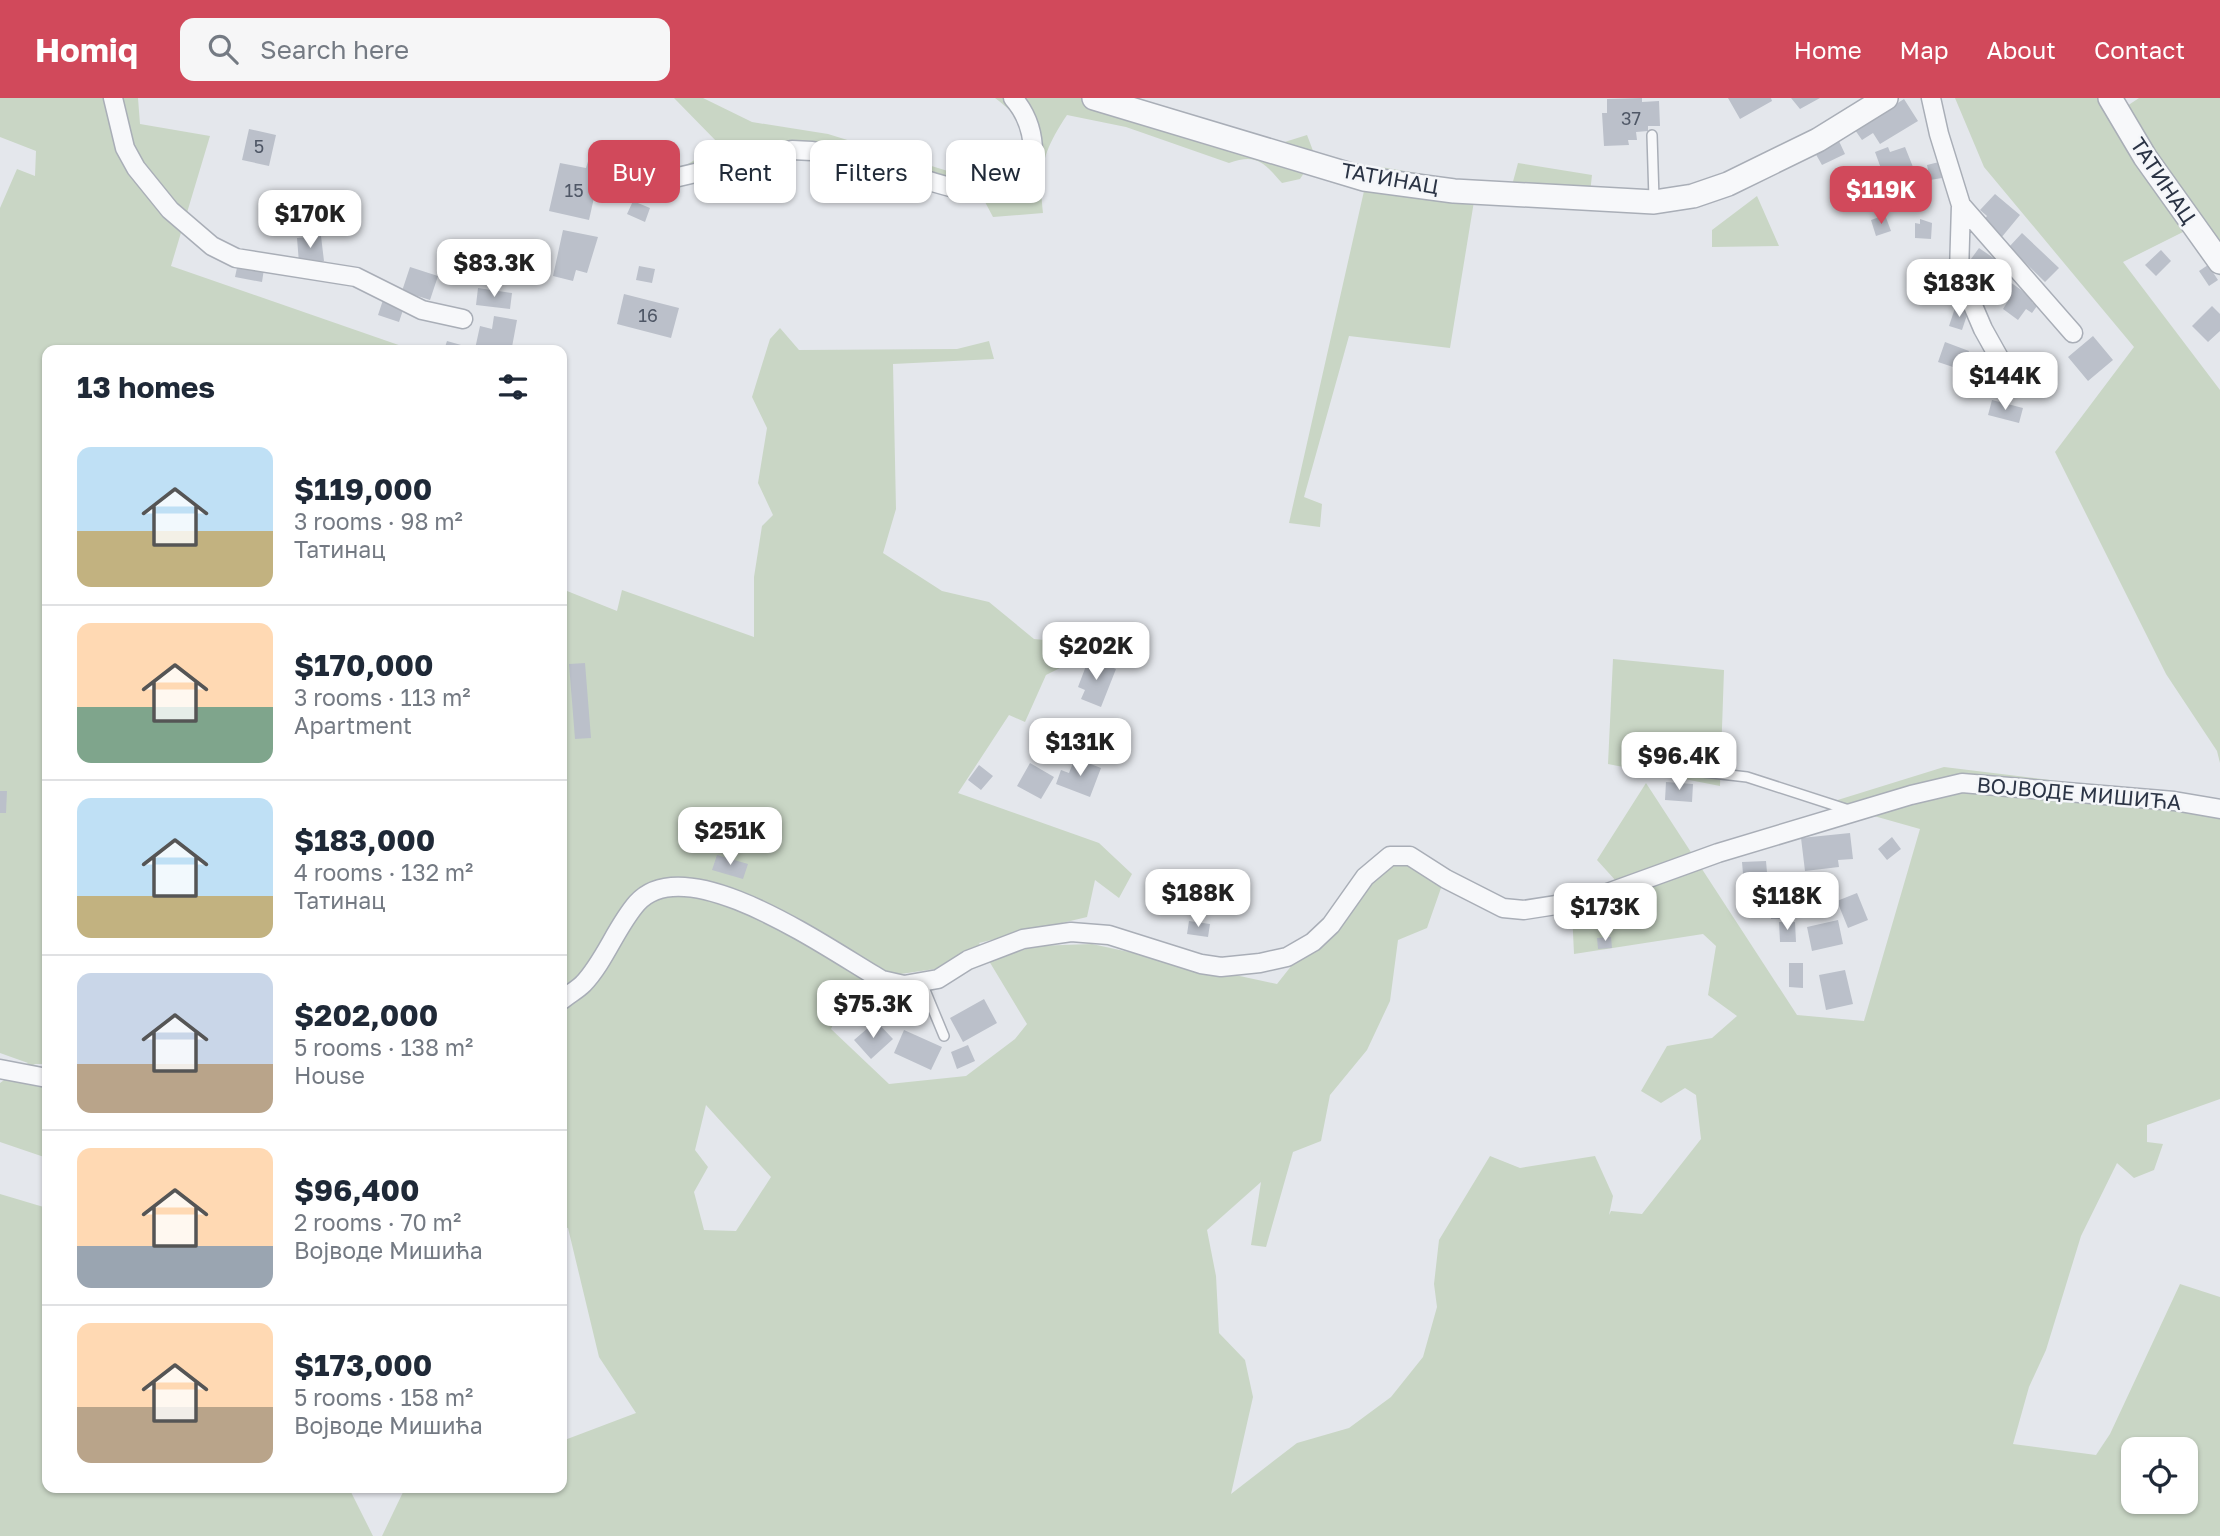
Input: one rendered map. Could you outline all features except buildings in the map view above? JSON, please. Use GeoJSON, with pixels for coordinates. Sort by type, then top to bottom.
{"type":"FeatureCollection","features":[{"type":"Feature","properties":{"kind":"street"},"geometry":{"type":"LineString","coordinates":[[114,98],[125,148],[136,168],[170,210],[212,246],[249,261],[326,270],[356,278],[422,310],[463,319]]}},
{"type":"Feature","properties":{"kind":"street"},"geometry":{"type":"LineString","coordinates":[[680,176],[792,150],[811,151],[962,190],[1005,190],[1017,185],[1030,172],[1032,160],[1032,135],[1028,122],[1013,98]]}},
{"type":"Feature","properties":{"kind":"street","name":"ТАТИНАЦ"},"geometry":{"type":"LineString","coordinates":[[1094,98],[1364,179],[1454,191],[1654,202],[1693,196],[1728,184],[1818,140],[1886,98]]}},
{"type":"Feature","properties":{"kind":"street"},"geometry":{"type":"LineString","coordinates":[[1931,98],[1961,205],[1959,273],[1983,328],[2003,363]]}},
{"type":"Feature","properties":{"kind":"street","name":"ТАТИНАЦ"},"geometry":{"type":"LineString","coordinates":[[2110,98],[2145,157],[2220,262]]}},
{"type":"Feature","properties":{"kind":"street"},"geometry":{"type":"LineString","coordinates":[[1961,205],[2073,333]]}},
{"type":"Feature","properties":{"kind":"street","name":"ВОЈВОДЕ МИШИЋА"},"geometry":{"type":"LineString","coordinates":[[567,996],[584,983],[638,901],[659,887],[676,884],[715,891],[752,906],[882,979],[904,985],[938,979],[968,960],[1023,939],[1071,932],[1109,935],[1200,964],[1221,967],[1287,957],[1314,942],[1331,925],[1364,877],[1390,856],[1410,856],[1446,879],[1503,908],[1556,908],[1587,900],[1718,853],[1962,783],[2161,800],[2220,809]]}},
{"type":"Feature","properties":{"kind":"street"},"geometry":{"type":"LineString","coordinates":[[0,1069],[42,1077]]}},
{"type":"Feature","properties":{"kind":"lane"},"geometry":{"type":"LineString","coordinates":[[1652,135],[1654,202]]}},
{"type":"Feature","properties":{"kind":"lane"},"geometry":{"type":"LineString","coordinates":[[1686,770],[1747,778],[1858,812]]}},
{"type":"Feature","properties":{"kind":"lane"},"geometry":{"type":"LineString","coordinates":[[922,983],[944,1036]]}},
{"type":"Feature","properties":{"kind":"green space"},"geometry":{"type":"Polygon","coordinates":[[[0,98],[138,98],[140,124],[210,136],[171,266],[399,345],[42,345],[42,1064],[33,1064],[42,1067],[42,1156],[0,1142],[0,1083],[28,1063],[0,1053],[0,208],[17,169],[35,176],[36,151],[0,137],[0,98]]]}},
{"type":"Feature","properties":{"kind":"green space"},"geometry":{"type":"Polygon","coordinates":[[[674,98],[703,98],[752,122],[828,134],[847,140],[810,140],[810,155],[796,157],[796,140],[715,140],[674,98]]]}},
{"type":"Feature","properties":{"kind":"green space"},"geometry":{"type":"Polygon","coordinates":[[[995,98],[1084,98],[1275,145],[1307,135],[1315,156],[1300,179],[1282,183],[1265,165],[1253,160],[1229,163],[1126,127],[1067,115],[1045,158],[1045,140],[1026,140],[1020,123],[995,98]]]}},
{"type":"Feature","properties":{"kind":"green space"},"geometry":{"type":"Polygon","coordinates":[[[1955,98],[2118,98],[2124,108],[2139,98],[2220,98],[2220,276],[2185,231],[2123,262],[2220,390],[2220,763],[2217,751],[2166,674],[2055,452],[2134,347],[1984,167],[1955,98]]]}},
{"type":"Feature","properties":{"kind":"green space"},"geometry":{"type":"Polygon","coordinates":[[[694,160],[694,177],[680,179],[680,169],[694,160]]]}},
{"type":"Feature","properties":{"kind":"green space"},"geometry":{"type":"Polygon","coordinates":[[[1518,163],[1592,175],[1590,193],[1511,189],[1518,163]]]}},
{"type":"Feature","properties":{"kind":"green space"},"geometry":{"type":"Polygon","coordinates":[[[932,166],[946,170],[946,190],[932,187],[932,166]]]}},
{"type":"Feature","properties":{"kind":"green space"},"geometry":{"type":"Polygon","coordinates":[[[1381,167],[1477,183],[1450,348],[1349,336],[1304,497],[1322,504],[1320,527],[1289,523],[1364,191],[1381,167]]]}},
{"type":"Feature","properties":{"kind":"green space"},"geometry":{"type":"Polygon","coordinates":[[[1757,196],[1779,246],[1712,247],[1712,230],[1757,196]]]}},
{"type":"Feature","properties":{"kind":"green space"},"geometry":{"type":"Polygon","coordinates":[[[986,203],[1042,203],[1043,213],[993,217],[986,203]]]}},
{"type":"Feature","properties":{"kind":"green space"},"geometry":{"type":"Polygon","coordinates":[[[780,328],[799,350],[957,349],[989,341],[994,359],[893,364],[896,509],[883,553],[942,591],[989,602],[1034,639],[1074,643],[1074,661],[1046,675],[1025,722],[1009,715],[958,793],[1099,843],[1132,874],[1119,898],[1095,880],[1087,917],[979,943],[989,961],[1035,946],[1092,944],[1277,984],[1382,851],[1419,855],[1441,888],[1427,928],[1398,940],[1390,1001],[1367,1050],[1330,1095],[1321,1141],[1293,1152],[1266,1247],[1251,1245],[1261,1182],[1207,1230],[1216,1276],[1219,1333],[1245,1360],[1253,1397],[1231,1494],[1297,1443],[1349,1428],[1391,1397],[1423,1357],[1437,1307],[1434,1284],[1439,1240],[1490,1156],[1520,1168],[1595,1156],[1613,1196],[1609,1215],[1611,1211],[1642,1214],[1701,1139],[1696,1095],[1685,1088],[1661,1103],[1641,1091],[1667,1046],[1712,1038],[1737,1016],[1708,995],[1716,946],[1703,934],[1574,954],[1572,911],[1616,881],[1597,860],[1646,783],[1797,1015],[1864,1021],[1920,829],[1828,803],[1944,767],[2220,801],[2220,1099],[2147,1125],[2147,1142],[2163,1144],[2154,1170],[2134,1178],[2117,1163],[2081,1236],[2046,1350],[2029,1387],[2013,1444],[2096,1455],[2110,1434],[2180,1284],[2220,1297],[2220,1536],[382,1536],[403,1493],[567,1493],[567,1439],[636,1413],[599,1357],[567,1228],[567,987],[573,980],[567,983],[567,591],[617,611],[622,590],[754,637],[754,577],[762,526],[773,515],[758,483],[767,428],[752,397],[770,339],[780,328]],[[989,961],[853,981],[831,1029],[889,1084],[966,1076],[1015,1039],[1027,1024],[989,961]],[[706,1105],[695,1150],[708,1167],[694,1192],[704,1230],[736,1231],[771,1177],[706,1105]]]}},
{"type":"Feature","properties":{"kind":"green space"},"geometry":{"type":"Polygon","coordinates":[[[1613,659],[1724,670],[1720,786],[1608,764],[1613,659]]]}},
{"type":"Feature","properties":{"kind":"green space"},"geometry":{"type":"Polygon","coordinates":[[[0,1194],[42,1207],[42,1493],[352,1493],[373,1536],[0,1536],[0,1194]]]}}]}
